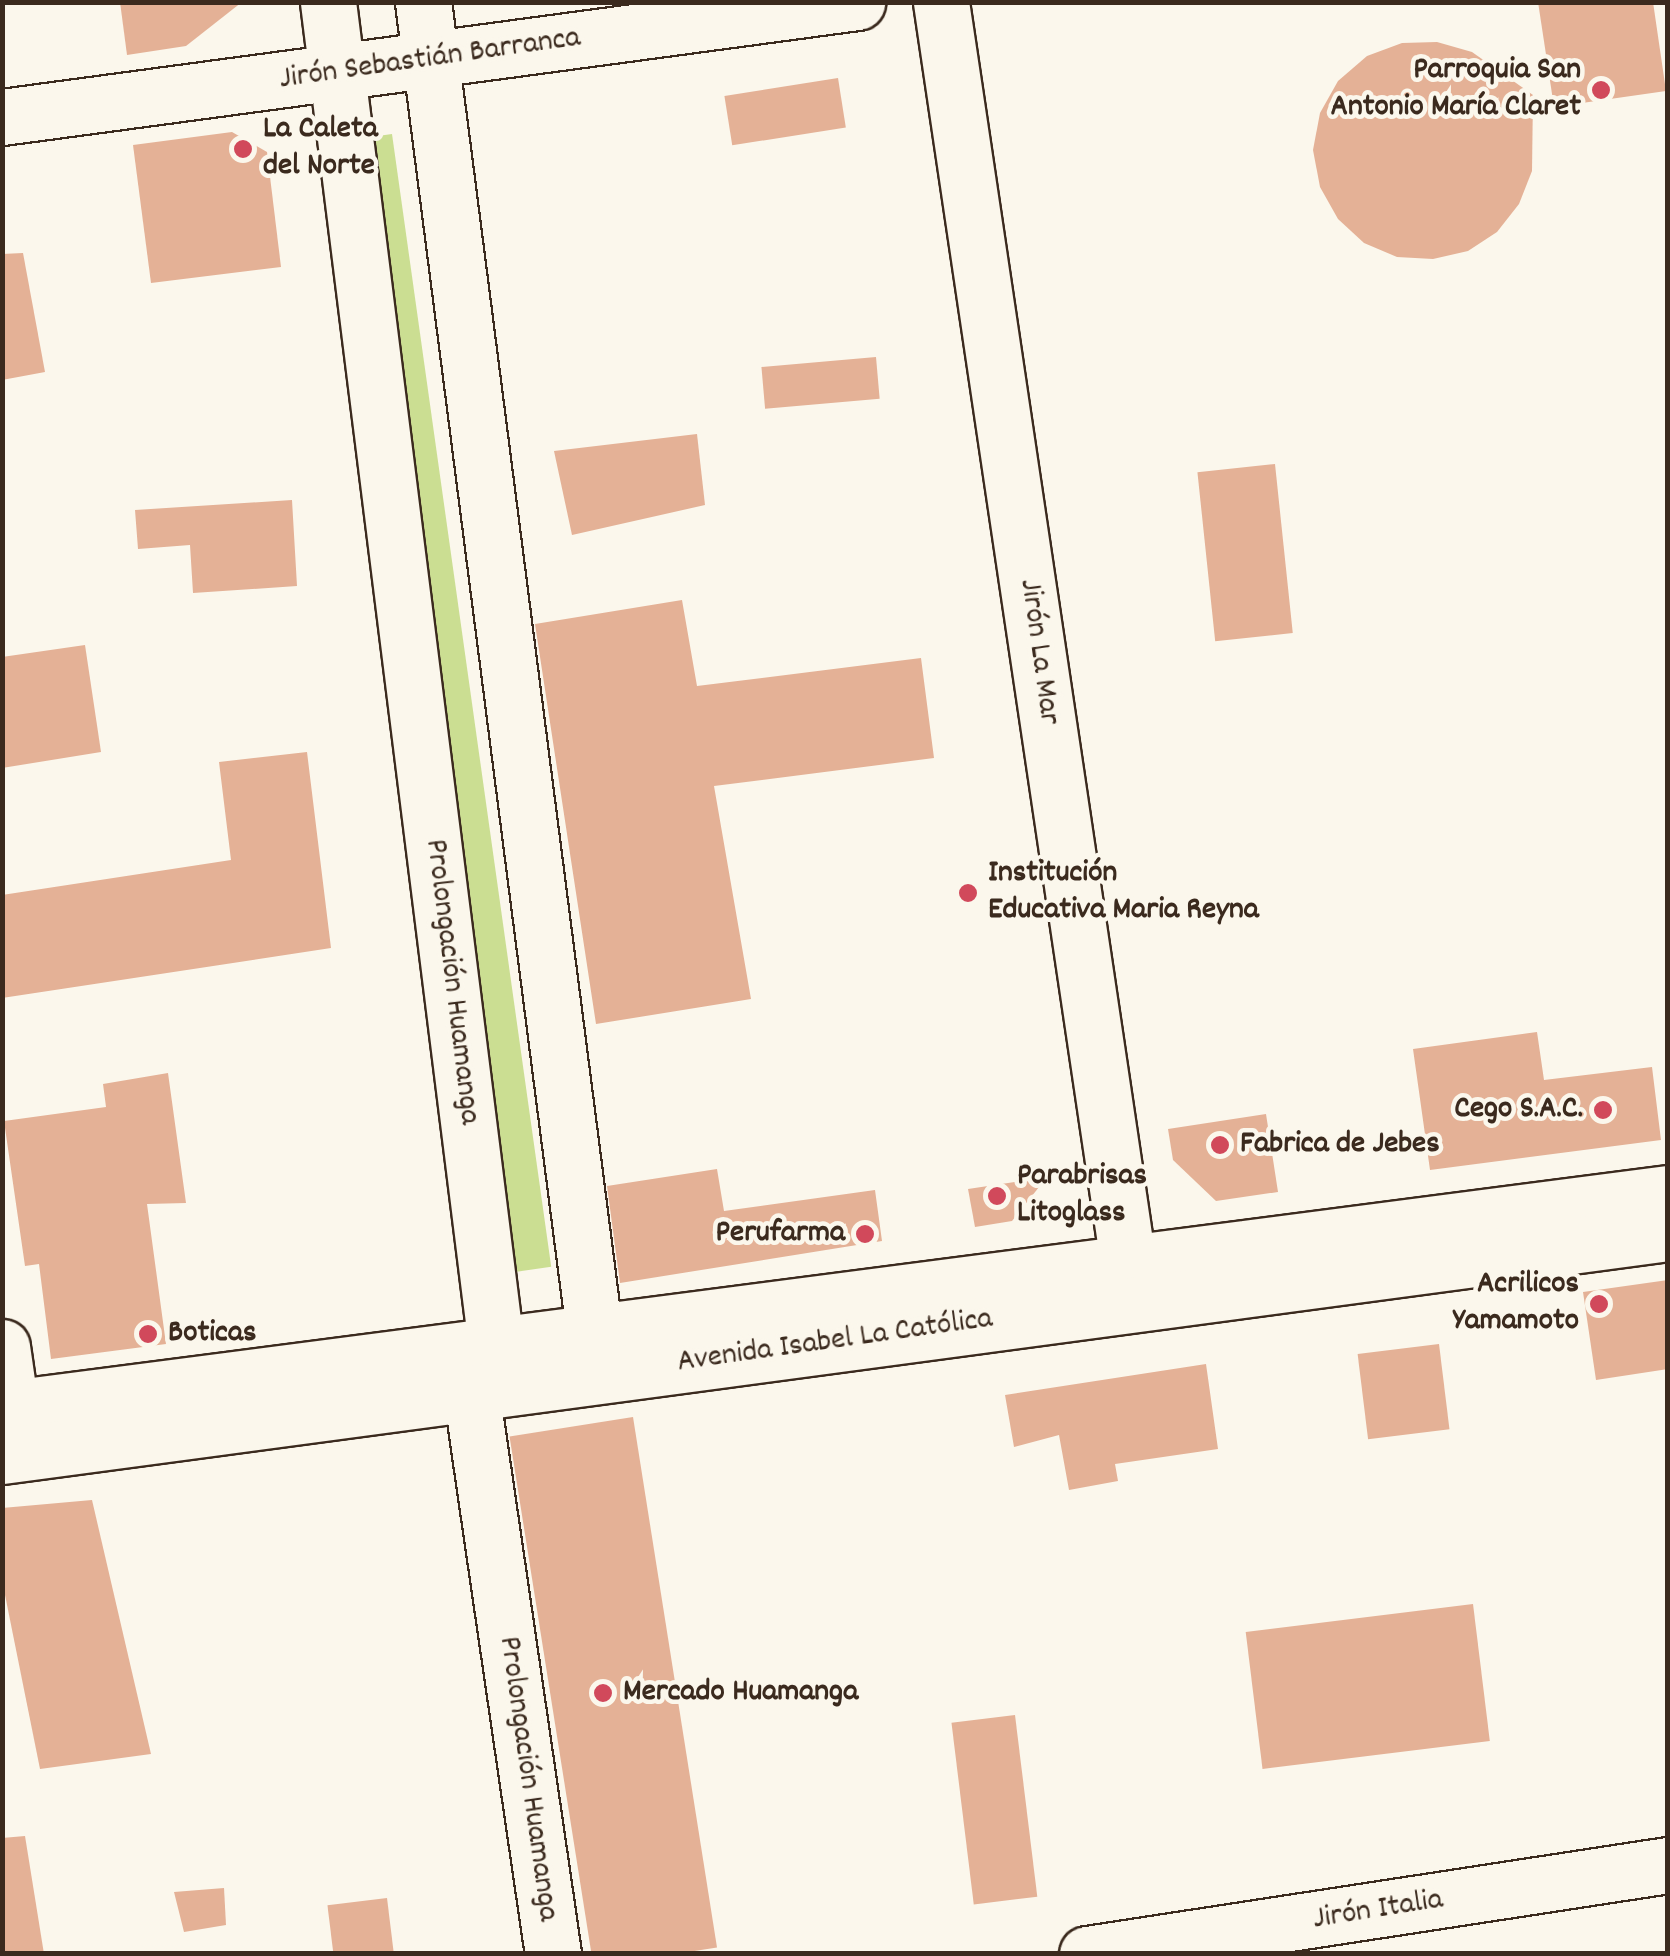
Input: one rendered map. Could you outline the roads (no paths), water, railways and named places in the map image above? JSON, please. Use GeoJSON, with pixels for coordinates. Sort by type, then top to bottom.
{"type":"FeatureCollection","features":[{"type":"Feature","properties":{"kind":"street","name":"Prolongación Huamanga"},"geometry":{"type":"LineString","coordinates":[[328,2],[553,1954]]}},
{"type":"Feature","properties":{"kind":"street"},"geometry":{"type":"LineString","coordinates":[[423,2],[597,1353]]}},
{"type":"Feature","properties":{"kind":"street","name":"Jirón Sebastián Barranca"},"geometry":{"type":"LineString","coordinates":[[2,117],[856,2]]}},
{"type":"Feature","properties":{"kind":"street","name":"Jirón La Mar"},"geometry":{"type":"LineString","coordinates":[[941,2],[1127,1283]]}},
{"type":"Feature","properties":{"kind":"street","name":"Avenida Isabel La Católica"},"geometry":{"type":"LineString","coordinates":[[8,1432],[1127,1283],[1668,1193]]}},
{"type":"Feature","properties":{"kind":"street","name":"Avenida Isabel La Católica"},"geometry":{"type":"LineString","coordinates":[[1127,1283],[1668,1233]]}},
{"type":"Feature","properties":{"kind":"street"},"geometry":{"type":"LineString","coordinates":[[2,1347],[8,1432]]}},
{"type":"Feature","properties":{"kind":"street","name":"Jirón Italia"},"geometry":{"type":"LineString","coordinates":[[1087,1954],[1668,1866]]}},
{"type":"Feature","properties":{"kind":"place","name":"Parroquia San Antonio María Claret"},"geometry":{"type":"Point","coordinates":[1601,90]}},
{"type":"Feature","properties":{"kind":"place","name":"La Caleta del Norte"},"geometry":{"type":"Point","coordinates":[243,149]}},
{"type":"Feature","properties":{"kind":"place","name":"Institución Educativa Maria Reyna"},"geometry":{"type":"Point","coordinates":[968,893]}},
{"type":"Feature","properties":{"kind":"place","name":"Cego S.A.C."},"geometry":{"type":"Point","coordinates":[1603,1110]}},
{"type":"Feature","properties":{"kind":"place","name":"Fabrica de Jebes"},"geometry":{"type":"Point","coordinates":[1220,1145]}},
{"type":"Feature","properties":{"kind":"place","name":"Parabrisas Litoglass"},"geometry":{"type":"Point","coordinates":[997,1196]}},
{"type":"Feature","properties":{"kind":"place","name":"Perufarma"},"geometry":{"type":"Point","coordinates":[865,1234]}},
{"type":"Feature","properties":{"kind":"place","name":"Acrilicos Yamamoto"},"geometry":{"type":"Point","coordinates":[1599,1304]}},
{"type":"Feature","properties":{"kind":"place","name":"Boticas"},"geometry":{"type":"Point","coordinates":[148,1334]}},
{"type":"Feature","properties":{"kind":"place","name":"Mercado Huamanga"},"geometry":{"type":"Point","coordinates":[603,1693]}}]}
